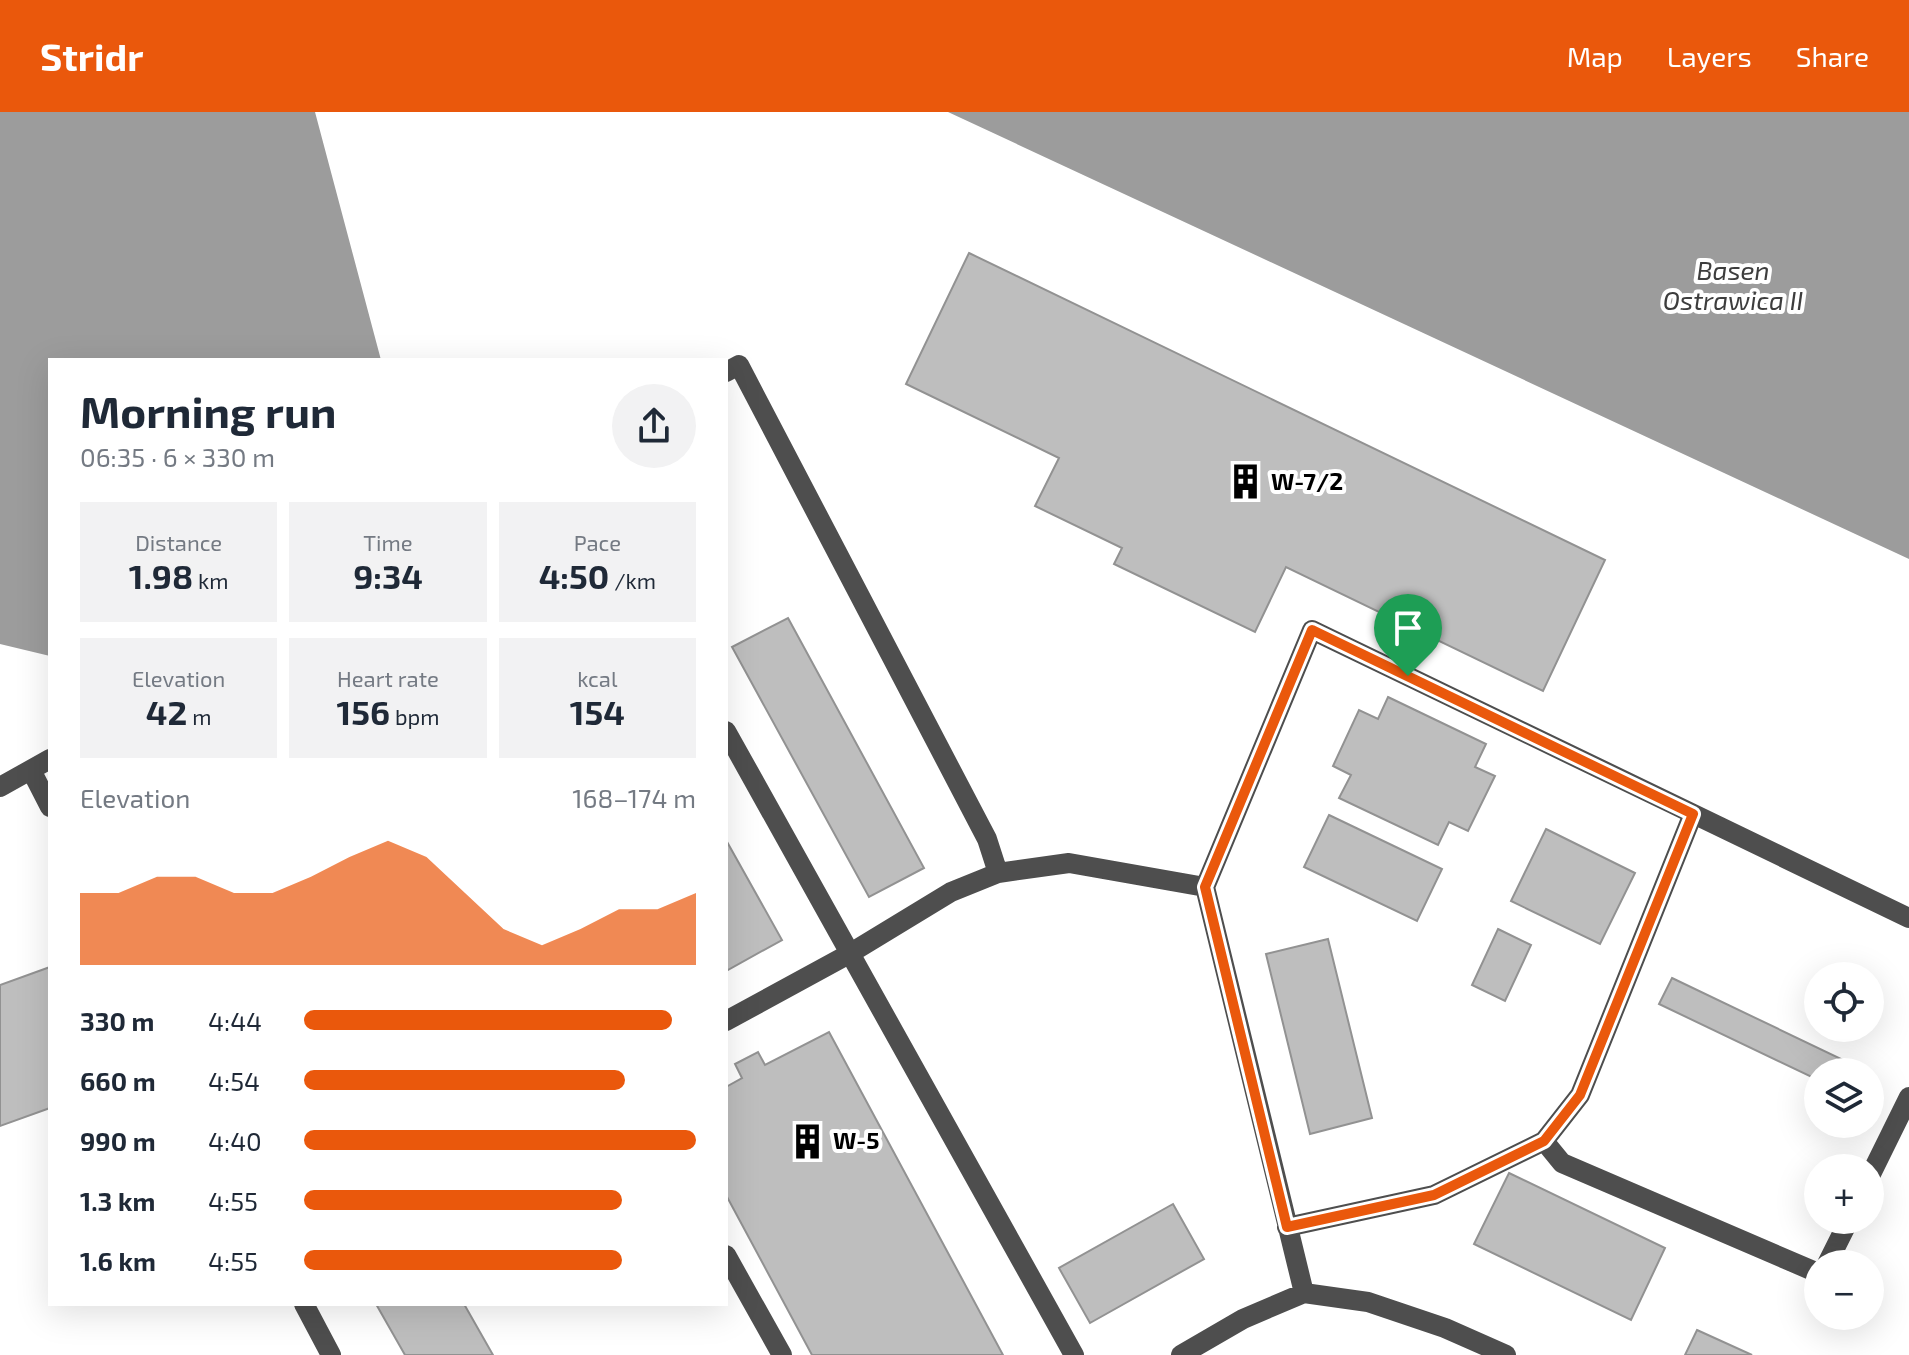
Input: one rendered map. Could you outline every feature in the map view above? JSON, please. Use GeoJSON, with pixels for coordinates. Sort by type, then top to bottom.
{"type":"FeatureCollection","features":[{"type":"Feature","properties":{"kind":"lane"},"geometry":{"type":"LineString","coordinates":[[728,371],[739,365],[987,839],[998,873]]}},
{"type":"Feature","properties":{"kind":"lane"},"geometry":{"type":"LineString","coordinates":[[1304,1293],[1205,887],[1312,630],[1909,918]]}},
{"type":"Feature","properties":{"kind":"lane"},"geometry":{"type":"LineString","coordinates":[[728,735],[1074,1355]]}},
{"type":"Feature","properties":{"kind":"lane"},"geometry":{"type":"LineString","coordinates":[[0,787],[48,760]]}},
{"type":"Feature","properties":{"kind":"lane"},"geometry":{"type":"LineString","coordinates":[[31,770],[48,803]]}},
{"type":"Feature","properties":{"kind":"lane"},"geometry":{"type":"LineString","coordinates":[[1287,1227],[1434,1195],[1544,1141],[1580,1095],[1693,814]]}},
{"type":"Feature","properties":{"kind":"lane"},"geometry":{"type":"LineString","coordinates":[[728,1020],[849,954],[951,892],[998,873],[1069,863],[1205,887]]}},
{"type":"Feature","properties":{"kind":"lane"},"geometry":{"type":"LineString","coordinates":[[1881,1154],[1909,1097]]}},
{"type":"Feature","properties":{"kind":"lane"},"geometry":{"type":"LineString","coordinates":[[1544,1141],[1562,1163],[1804,1267]]}},
{"type":"Feature","properties":{"kind":"lane"},"geometry":{"type":"LineString","coordinates":[[728,1259],[782,1355]]}},
{"type":"Feature","properties":{"kind":"lane"},"geometry":{"type":"LineString","coordinates":[[1181,1355],[1243,1319],[1304,1293],[1368,1302],[1445,1328],[1506,1355]]}},
{"type":"Feature","properties":{"kind":"lane"},"geometry":{"type":"LineString","coordinates":[[305,1306],[331,1355]]}},
{"type":"Feature","properties":{"kind":"water"},"geometry":{"type":"Polygon","coordinates":[[[0,112],[315,112],[380,358],[48,358],[48,656],[0,644],[0,112]]]}},
{"type":"Feature","properties":{"kind":"water","name":"Basen Ostrawica II"},"geometry":{"type":"Polygon","coordinates":[[[948,112],[1909,112],[1909,559],[948,112]]]}},
{"type":"Feature","properties":{"kind":"building","name":"W-7/2"},"geometry":{"type":"Polygon","coordinates":[[[969,253],[1605,560],[1543,691],[1286,567],[1255,632],[1114,564],[1122,548],[1035,506],[1059,458],[906,384],[969,253]]]}},
{"type":"Feature","properties":{"kind":"building"},"geometry":{"type":"Polygon","coordinates":[[[788,618],[924,868],[869,897],[732,647],[788,618]]]}},
{"type":"Feature","properties":{"kind":"building"},"geometry":{"type":"Polygon","coordinates":[[[1388,697],[1486,744],[1475,767],[1495,776],[1468,831],[1449,822],[1438,845],[1339,798],[1351,775],[1333,766],[1359,710],[1378,719],[1388,697]]]}},
{"type":"Feature","properties":{"kind":"building"},"geometry":{"type":"Polygon","coordinates":[[[1329,815],[1442,869],[1417,921],[1304,867],[1329,815]]]}},
{"type":"Feature","properties":{"kind":"building"},"geometry":{"type":"Polygon","coordinates":[[[1546,829],[1635,873],[1600,944],[1511,901],[1546,829]]]}},
{"type":"Feature","properties":{"kind":"building"},"geometry":{"type":"Polygon","coordinates":[[[728,844],[782,940],[728,970],[728,844]]]}},
{"type":"Feature","properties":{"kind":"building"},"geometry":{"type":"Polygon","coordinates":[[[1498,929],[1531,945],[1505,1001],[1472,985],[1498,929]]]}},
{"type":"Feature","properties":{"kind":"building"},"geometry":{"type":"Polygon","coordinates":[[[1328,939],[1372,1118],[1310,1134],[1266,954],[1328,939]]]}},
{"type":"Feature","properties":{"kind":"building"},"geometry":{"type":"Polygon","coordinates":[[[48,968],[48,1109],[0,1126],[0,985],[48,968]]]}},
{"type":"Feature","properties":{"kind":"building"},"geometry":{"type":"Polygon","coordinates":[[[1672,978],[1839,1058],[1804,1058],[1804,1073],[1659,1004],[1672,978]]]}},
{"type":"Feature","properties":{"kind":"building","name":"W-5"},"geometry":{"type":"Polygon","coordinates":[[[829,1032],[1003,1355],[812,1355],[728,1199],[728,1086],[742,1078],[735,1064],[758,1052],[765,1065],[829,1032]]]}},
{"type":"Feature","properties":{"kind":"building"},"geometry":{"type":"Polygon","coordinates":[[[1509,1173],[1665,1248],[1631,1320],[1474,1244],[1509,1173]]]}},
{"type":"Feature","properties":{"kind":"building"},"geometry":{"type":"Polygon","coordinates":[[[1173,1204],[1204,1259],[1090,1323],[1059,1268],[1173,1204]]]}},
{"type":"Feature","properties":{"kind":"building"},"geometry":{"type":"Polygon","coordinates":[[[377,1306],[465,1306],[493,1355],[405,1355],[377,1306]]]}},
{"type":"Feature","properties":{"kind":"building"},"geometry":{"type":"Polygon","coordinates":[[[1697,1330],[1752,1355],[1685,1355],[1697,1330]]]}},
{"type":"Feature","properties":{"kind":"place","name":"W-7/2"},"geometry":{"type":"Point","coordinates":[1245,482]}},
{"type":"Feature","properties":{"kind":"place","name":"W-5"},"geometry":{"type":"Point","coordinates":[807,1141]}},
{"type":"Feature","properties":{"kind":"route"},"geometry":{"type":"LineString","coordinates":[[1312,630],[1408,676],[1693,814],[1580,1095],[1544,1141],[1434,1195],[1287,1227],[1205,887],[1312,630]]}}]}
